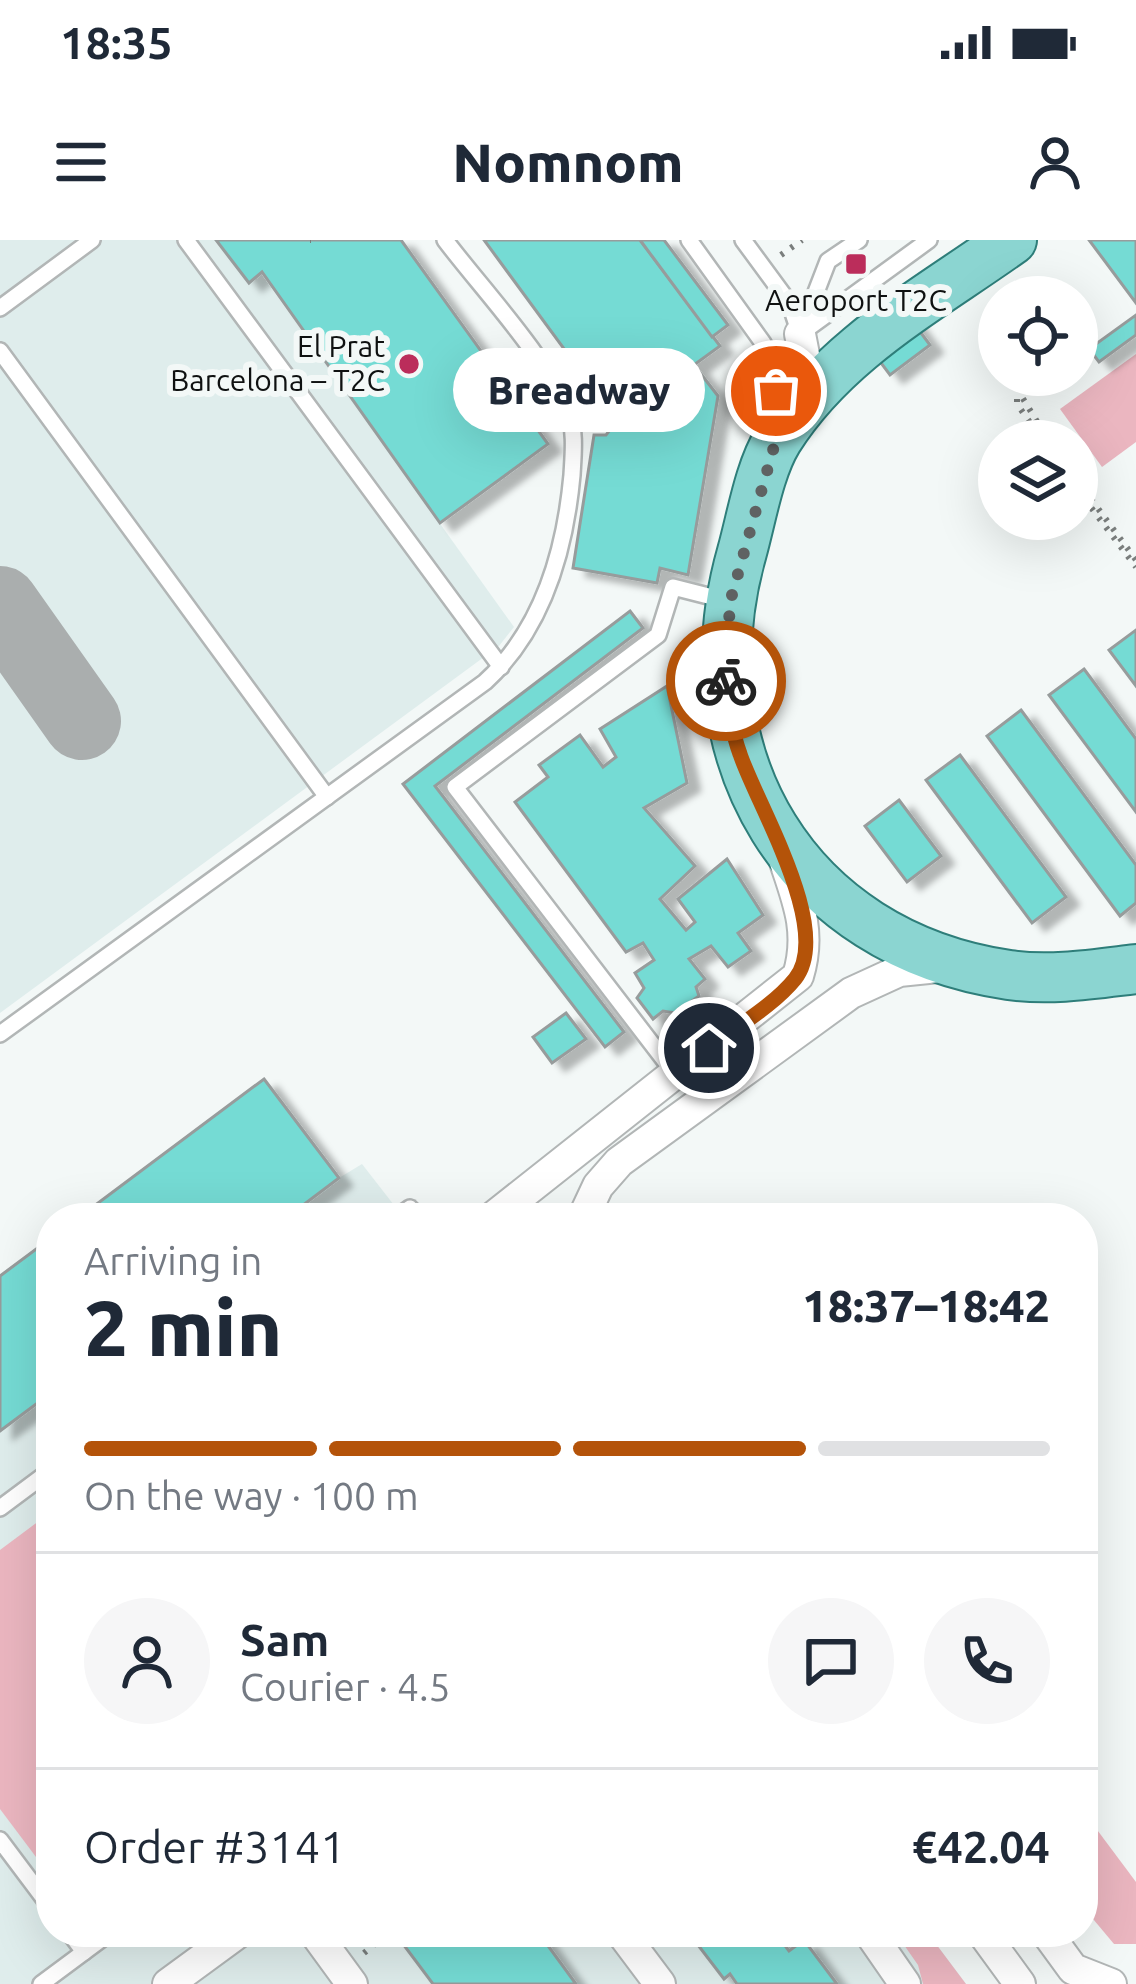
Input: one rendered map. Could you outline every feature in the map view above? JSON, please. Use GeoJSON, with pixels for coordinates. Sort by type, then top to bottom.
{"type":"FeatureCollection","features":[{"type":"Feature","properties":{"kind":"main road"},"geometry":{"type":"LineString","coordinates":[[1012,240],[857,346],[775,443],[730,602],[725,678],[730,716],[753,792],[775,834],[823,891],[857,918],[898,942],[1012,976],[1067,977],[1136,969]]}},
{"type":"Feature","properties":{"kind":"street"},"geometry":{"type":"LineString","coordinates":[[800,334],[812,396]]}},
{"type":"Feature","properties":{"kind":"street"},"geometry":{"type":"LineString","coordinates":[[509,1203],[798,976],[806,950],[804,916],[775,834]]}},
{"type":"Feature","properties":{"kind":"street"},"geometry":{"type":"LineString","coordinates":[[590,1203],[619,1162],[851,993],[899,971],[963,965]]}},
{"type":"Feature","properties":{"kind":"street"},"geometry":{"type":"LineString","coordinates":[[675,1074],[698,1105]]}},
{"type":"Feature","properties":{"kind":"street"},"geometry":{"type":"LineString","coordinates":[[168,1984],[219,1947]]}},
{"type":"Feature","properties":{"kind":"street"},"geometry":{"type":"LineString","coordinates":[[325,1947],[352,1984]]}},
{"type":"Feature","properties":{"kind":"street"},"geometry":{"type":"LineString","coordinates":[[632,1947],[660,1984]]}},
{"type":"Feature","properties":{"kind":"street"},"geometry":{"type":"LineString","coordinates":[[879,1947],[905,1984]]}},
{"type":"Feature","properties":{"kind":"street"},"geometry":{"type":"LineString","coordinates":[[993,1947],[1020,1984]]}},
{"type":"Feature","properties":{"kind":"street"},"geometry":{"type":"LineString","coordinates":[[1057,1947],[1073,1970],[1111,1984]]}},
{"type":"Feature","properties":{"kind":"lane"},"geometry":{"type":"LineString","coordinates":[[0,308],[92,240]]}},
{"type":"Feature","properties":{"kind":"lane"},"geometry":{"type":"LineString","coordinates":[[186,240],[501,667]]}},
{"type":"Feature","properties":{"kind":"lane"},"geometry":{"type":"LineString","coordinates":[[0,1034],[501,667],[531,626],[561,554],[573,456],[571,417],[554,382],[445,240]]}},
{"type":"Feature","properties":{"kind":"lane"},"geometry":{"type":"LineString","coordinates":[[689,240],[763,343],[776,391],[775,443]]}},
{"type":"Feature","properties":{"kind":"lane"},"geometry":{"type":"LineString","coordinates":[[743,240],[790,304],[800,334]]}},
{"type":"Feature","properties":{"kind":"lane"},"geometry":{"type":"LineString","coordinates":[[800,334],[828,261],[859,240]]}},
{"type":"Feature","properties":{"kind":"lane"},"geometry":{"type":"LineString","coordinates":[[800,334],[929,240]]}},
{"type":"Feature","properties":{"kind":"lane"},"geometry":{"type":"LineString","coordinates":[[0,351],[327,797]]}},
{"type":"Feature","properties":{"kind":"lane"},"geometry":{"type":"LineString","coordinates":[[675,1074],[454,787],[658,635],[673,587],[730,602]]}},
{"type":"Feature","properties":{"kind":"lane"},"geometry":{"type":"LineString","coordinates":[[0,1508],[36,1481]]}},
{"type":"Feature","properties":{"kind":"lane"},"geometry":{"type":"LineString","coordinates":[[0,1840],[36,1888]]}},
{"type":"Feature","properties":{"kind":"lane"},"geometry":{"type":"LineString","coordinates":[[80,1947],[84,1952]]}},
{"type":"Feature","properties":{"kind":"lane"},"geometry":{"type":"LineString","coordinates":[[41,1984],[91,1947]]}},
{"type":"Feature","properties":{"kind":"path"},"geometry":{"type":"LineString","coordinates":[[1098,513],[1136,564]]}},
{"type":"Feature","properties":{"kind":"shaded area"},"geometry":{"type":"Polygon","coordinates":[[[0,240],[237,240],[514,627],[499,646],[0,1013],[0,240]]]}},
{"type":"Feature","properties":{"kind":"shaded area"},"geometry":{"type":"Polygon","coordinates":[[[1136,354],[1136,442],[1102,467],[1098,420],[1068,420],[1060,409],[1078,396],[1098,396],[1098,382],[1136,354]]]}},
{"type":"Feature","properties":{"kind":"shaded area"},"geometry":{"type":"Polygon","coordinates":[[[362,1164],[392,1203],[306,1203],[362,1164]]]}},
{"type":"Feature","properties":{"kind":"shaded area"},"geometry":{"type":"Polygon","coordinates":[[[36,1404],[36,1947],[938,1947],[966,1984],[0,1984],[0,1432],[36,1404]]]}},
{"type":"Feature","properties":{"kind":"shaded area"},"geometry":{"type":"Polygon","coordinates":[[[36,1523],[36,1857],[0,1809],[0,1550],[36,1523]]]}},
{"type":"Feature","properties":{"kind":"shaded area"},"geometry":{"type":"Polygon","coordinates":[[[1098,1831],[1136,1882],[1136,1944],[1114,1944],[1098,1925],[1098,1831]]]}},
{"type":"Feature","properties":{"kind":"shaded area"},"geometry":{"type":"Polygon","coordinates":[[[905,1947],[938,1947],[966,1984],[923,1984],[918,1965],[905,1947]]]}},
{"type":"Feature","properties":{"kind":"building","name":"El Prat Barcelona – T2C"},"geometry":{"type":"Polygon","coordinates":[[[216,240],[401,240],[548,444],[440,523],[262,272],[249,283],[216,240]]]}},
{"type":"Feature","properties":{"kind":"building"},"geometry":{"type":"Polygon","coordinates":[[[484,240],[640,240],[720,346],[617,421],[484,240]]]}},
{"type":"Feature","properties":{"kind":"building"},"geometry":{"type":"Polygon","coordinates":[[[640,240],[664,240],[728,325],[712,337],[640,240]]]}},
{"type":"Feature","properties":{"kind":"building"},"geometry":{"type":"Polygon","coordinates":[[[1089,240],[1136,240],[1136,303],[1089,240]]]}},
{"type":"Feature","properties":{"kind":"building"},"geometry":{"type":"Polygon","coordinates":[[[892,294],[930,345],[890,375],[852,324],[892,294]]]}},
{"type":"Feature","properties":{"kind":"building"},"geometry":{"type":"Polygon","coordinates":[[[1136,315],[1136,335],[1099,362],[1098,342],[1136,315]]]}},
{"type":"Feature","properties":{"kind":"building"},"geometry":{"type":"Polygon","coordinates":[[[694,365],[718,396],[688,575],[660,568],[657,583],[573,568],[594,435],[606,435],[617,421],[694,365]]]}},
{"type":"Feature","properties":{"kind":"building"},"geometry":{"type":"Polygon","coordinates":[[[630,611],[643,628],[435,786],[624,1032],[605,1047],[403,784],[630,611]]]}},
{"type":"Feature","properties":{"kind":"building"},"geometry":{"type":"Polygon","coordinates":[[[1136,630],[1136,686],[1109,650],[1136,630]]]}},
{"type":"Feature","properties":{"kind":"building"},"geometry":{"type":"Polygon","coordinates":[[[1084,669],[1136,739],[1136,812],[1049,695],[1084,669]]]}},
{"type":"Feature","properties":{"kind":"building"},"geometry":{"type":"Polygon","coordinates":[[[667,686],[687,783],[644,808],[695,866],[660,899],[686,930],[695,922],[678,899],[727,859],[763,915],[738,933],[751,951],[728,967],[711,946],[689,959],[705,979],[696,987],[699,996],[675,1013],[663,1011],[653,1019],[637,998],[644,988],[635,973],[654,960],[643,943],[626,952],[515,802],[548,777],[539,765],[580,735],[603,767],[616,757],[600,729],[667,686]]]}},
{"type":"Feature","properties":{"kind":"building"},"geometry":{"type":"Polygon","coordinates":[[[1021,710],[1136,865],[1136,903],[1120,916],[987,736],[1021,710]]]}},
{"type":"Feature","properties":{"kind":"building"},"geometry":{"type":"Polygon","coordinates":[[[960,755],[1066,897],[1032,923],[926,780],[960,755]]]}},
{"type":"Feature","properties":{"kind":"building"},"geometry":{"type":"Polygon","coordinates":[[[899,800],[941,856],[907,882],[865,826],[899,800]]]}},
{"type":"Feature","properties":{"kind":"building"},"geometry":{"type":"Polygon","coordinates":[[[566,1013],[586,1039],[552,1063],[533,1037],[566,1013]]]}},
{"type":"Feature","properties":{"kind":"building"},"geometry":{"type":"Polygon","coordinates":[[[264,1079],[339,1178],[306,1203],[98,1203],[264,1079]]]}},
{"type":"Feature","properties":{"kind":"building"},"geometry":{"type":"Polygon","coordinates":[[[36,1249],[36,1404],[0,1431],[0,1276],[36,1249]]]}},
{"type":"Feature","properties":{"kind":"building"},"geometry":{"type":"Polygon","coordinates":[[[405,1947],[549,1947],[576,1984],[433,1984],[405,1947]]]}},
{"type":"Feature","properties":{"kind":"building"},"geometry":{"type":"Polygon","coordinates":[[[699,1947],[786,1947],[789,1951],[809,1947],[837,1984],[737,1984],[730,1974],[724,1979],[699,1947]]]}},
{"type":"Feature","properties":{"kind":"taxiway"},"geometry":{"type":"LineString","coordinates":[[0,605],[82,721]]}},
{"type":"Feature","properties":{"kind":"way so far"},"geometry":{"type":"LineString","coordinates":[[726,681],[730,602],[775,443],[776,391]]}},
{"type":"Feature","properties":{"kind":"place","name":"Aeroport T2C"},"geometry":{"type":"Point","coordinates":[856,264]}},
{"type":"Feature","properties":{"kind":"place","name":"El Prat Barcelona – T2C"},"geometry":{"type":"Point","coordinates":[409,364]}},
{"type":"Feature","properties":{"kind":"place","name":"Breadway"},"geometry":{"type":"Point","coordinates":[776,391]}},
{"type":"Feature","properties":{"kind":"route"},"geometry":{"type":"LineString","coordinates":[[709,1048],[798,976],[806,950],[804,916],[737,747],[726,681]]}}]}
